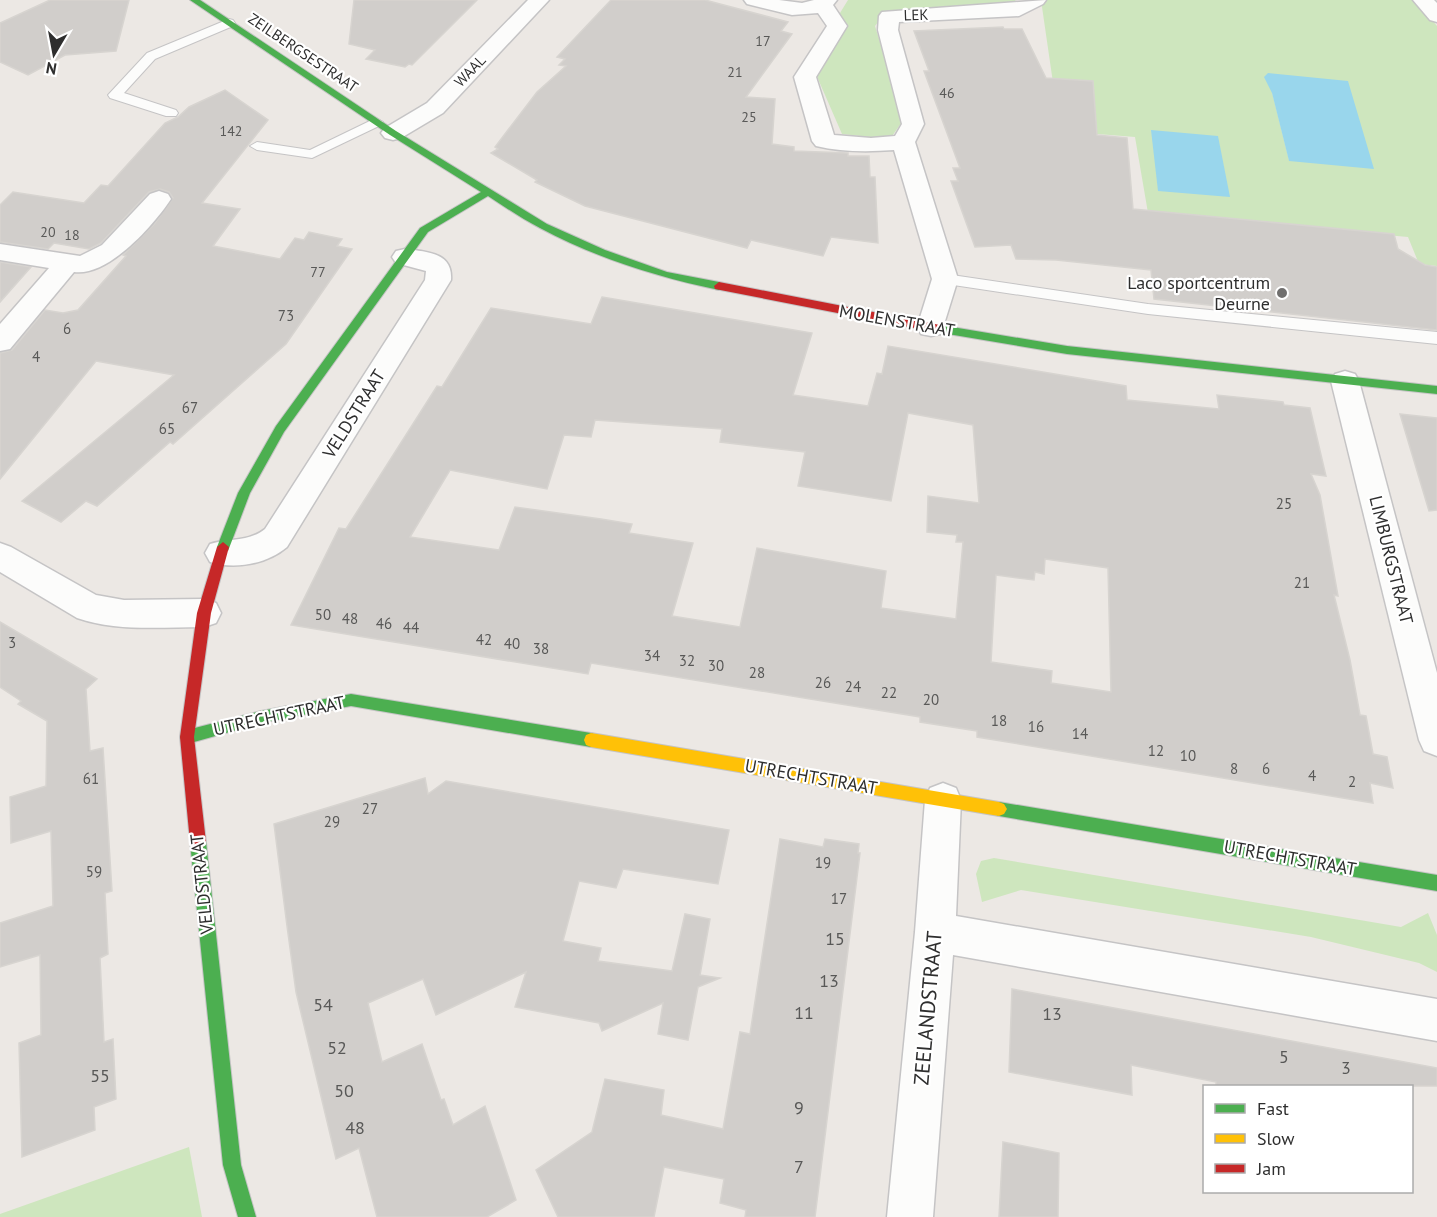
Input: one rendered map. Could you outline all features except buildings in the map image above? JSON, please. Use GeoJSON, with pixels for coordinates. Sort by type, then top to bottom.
{"type":"FeatureCollection","features":[{"type":"Feature","properties":{"kind":"street","name":"ZEILBERGSESTRAAT"},"geometry":{"type":"LineString","coordinates":[[194,0],[384,128]]}},
{"type":"Feature","properties":{"kind":"street","name":"WAAL"},"geometry":{"type":"LineString","coordinates":[[384,128],[435,108],[539,0]]}},
{"type":"Feature","properties":{"kind":"street"},"geometry":{"type":"LineString","coordinates":[[753,0],[802,10],[825,3],[837,26],[805,77],[824,141],[871,145],[903,142],[945,279],[931,327]]}},
{"type":"Feature","properties":{"kind":"street","name":"LEK"},"geometry":{"type":"LineString","coordinates":[[903,142],[913,124],[888,30],[889,16],[1019,10],[1036,0]]}},
{"type":"Feature","properties":{"kind":"street"},"geometry":{"type":"LineString","coordinates":[[1423,0],[1437,16]]}},
{"type":"Feature","properties":{"kind":"street","name":"MOLENSTRAAT"},"geometry":{"type":"LineString","coordinates":[[384,128],[543,226],[601,252],[665,275],[931,327],[1067,350],[1437,390]]}},
{"type":"Feature","properties":{"kind":"street","name":"VELDSTRAAT"},"geometry":{"type":"LineString","coordinates":[[247,1217],[232,1165],[187,737],[204,613],[221,553],[244,493],[280,429],[424,230],[487,193]]}},
{"type":"Feature","properties":{"kind":"street"},"geometry":{"type":"LineString","coordinates":[[0,252],[83,265],[111,251],[159,199]]}},
{"type":"Feature","properties":{"kind":"street","name":"VELDSTRAAT"},"geometry":{"type":"LineString","coordinates":[[221,553],[263,549],[276,538],[438,280],[439,268],[429,261],[405,257]]}},
{"type":"Feature","properties":{"kind":"street"},"geometry":{"type":"LineString","coordinates":[[0,342],[68,263]]}},
{"type":"Feature","properties":{"kind":"street","name":"LIMBURGSTRAAT"},"geometry":{"type":"LineString","coordinates":[[1345,381],[1437,740]]}},
{"type":"Feature","properties":{"kind":"street"},"geometry":{"type":"LineString","coordinates":[[3,561],[89,608],[124,614],[204,613]]}},
{"type":"Feature","properties":{"kind":"street","name":"UTRECHTSTRAAT"},"geometry":{"type":"LineString","coordinates":[[187,737],[261,717],[351,700],[1437,883]]}},
{"type":"Feature","properties":{"kind":"street","name":"ZEELANDSTRAAT"},"geometry":{"type":"LineString","coordinates":[[910,1217],[935,932],[943,800]]}},
{"type":"Feature","properties":{"kind":"street"},"geometry":{"type":"LineString","coordinates":[[935,932],[1437,1020]]}},
{"type":"Feature","properties":{"kind":"lane"},"geometry":{"type":"LineString","coordinates":[[171,113],[115,95],[151,56],[229,23]]}},
{"type":"Feature","properties":{"kind":"lane"},"geometry":{"type":"LineString","coordinates":[[256,146],[312,154],[384,128]]}},
{"type":"Feature","properties":{"kind":"lane"},"geometry":{"type":"LineString","coordinates":[[945,279],[1148,309],[1437,338]]}},
{"type":"Feature","properties":{"kind":"green space"},"geometry":{"type":"Polygon","coordinates":[[[848,0],[1016,0],[1006,8],[885,13],[875,26],[904,119],[890,139],[842,134],[815,72],[842,30],[840,13],[848,0]]]}},
{"type":"Feature","properties":{"kind":"green space"},"geometry":{"type":"Polygon","coordinates":[[[1041,0],[1415,0],[1437,26],[1437,266],[1419,264],[1408,237],[1148,213],[1135,137],[1060,131],[1041,0]],[[1272,92],[1289,160],[1373,168],[1272,92]]]}},
{"type":"Feature","properties":{"kind":"green space"},"geometry":{"type":"Polygon","coordinates":[[[994,858],[1401,927],[1428,913],[1437,935],[1437,972],[1419,963],[1311,937],[1021,890],[982,902],[976,874],[981,861],[994,858]]]}},
{"type":"Feature","properties":{"kind":"green space"},"geometry":{"type":"Polygon","coordinates":[[[189,1147],[202,1217],[0,1217],[0,1214],[189,1147]]]}},
{"type":"Feature","properties":{"kind":"water"},"geometry":{"type":"Polygon","coordinates":[[[1268,73],[1348,81],[1374,169],[1289,161],[1272,93],[1264,77],[1268,73]]]}},
{"type":"Feature","properties":{"kind":"water"},"geometry":{"type":"Polygon","coordinates":[[[1151,130],[1218,136],[1230,197],[1158,191],[1151,130]]]}},
{"type":"Feature","properties":{"kind":"traffic: fast"},"geometry":{"type":"LineString","coordinates":[[194,0],[393,133],[543,226],[601,252],[665,275],[719,286]]}},
{"type":"Feature","properties":{"kind":"traffic: fast"},"geometry":{"type":"LineString","coordinates":[[223,547],[244,493],[280,429],[424,230],[487,193]]}},
{"type":"Feature","properties":{"kind":"traffic: fast"},"geometry":{"type":"LineString","coordinates":[[940,329],[1067,350],[1437,390]]}},
{"type":"Feature","properties":{"kind":"traffic: fast"},"geometry":{"type":"LineString","coordinates":[[187,737],[261,717],[351,700],[591,740]]}},
{"type":"Feature","properties":{"kind":"traffic: fast"},"geometry":{"type":"LineString","coordinates":[[999,809],[1437,883]]}},
{"type":"Feature","properties":{"kind":"traffic: fast"},"geometry":{"type":"LineString","coordinates":[[198,842],[232,1165],[247,1217]]}},
{"type":"Feature","properties":{"kind":"traffic: slow"},"geometry":{"type":"LineString","coordinates":[[591,740],[999,809]]}},
{"type":"Feature","properties":{"kind":"traffic: jam"},"geometry":{"type":"LineString","coordinates":[[719,286],[940,329]]}},
{"type":"Feature","properties":{"kind":"traffic: jam"},"geometry":{"type":"LineString","coordinates":[[198,842],[187,737],[204,613],[223,547]]}},
{"type":"Feature","properties":{"kind":"place","name":"Laco sportcentrum Deurne"},"geometry":{"type":"Point","coordinates":[1282,293]}}]}
